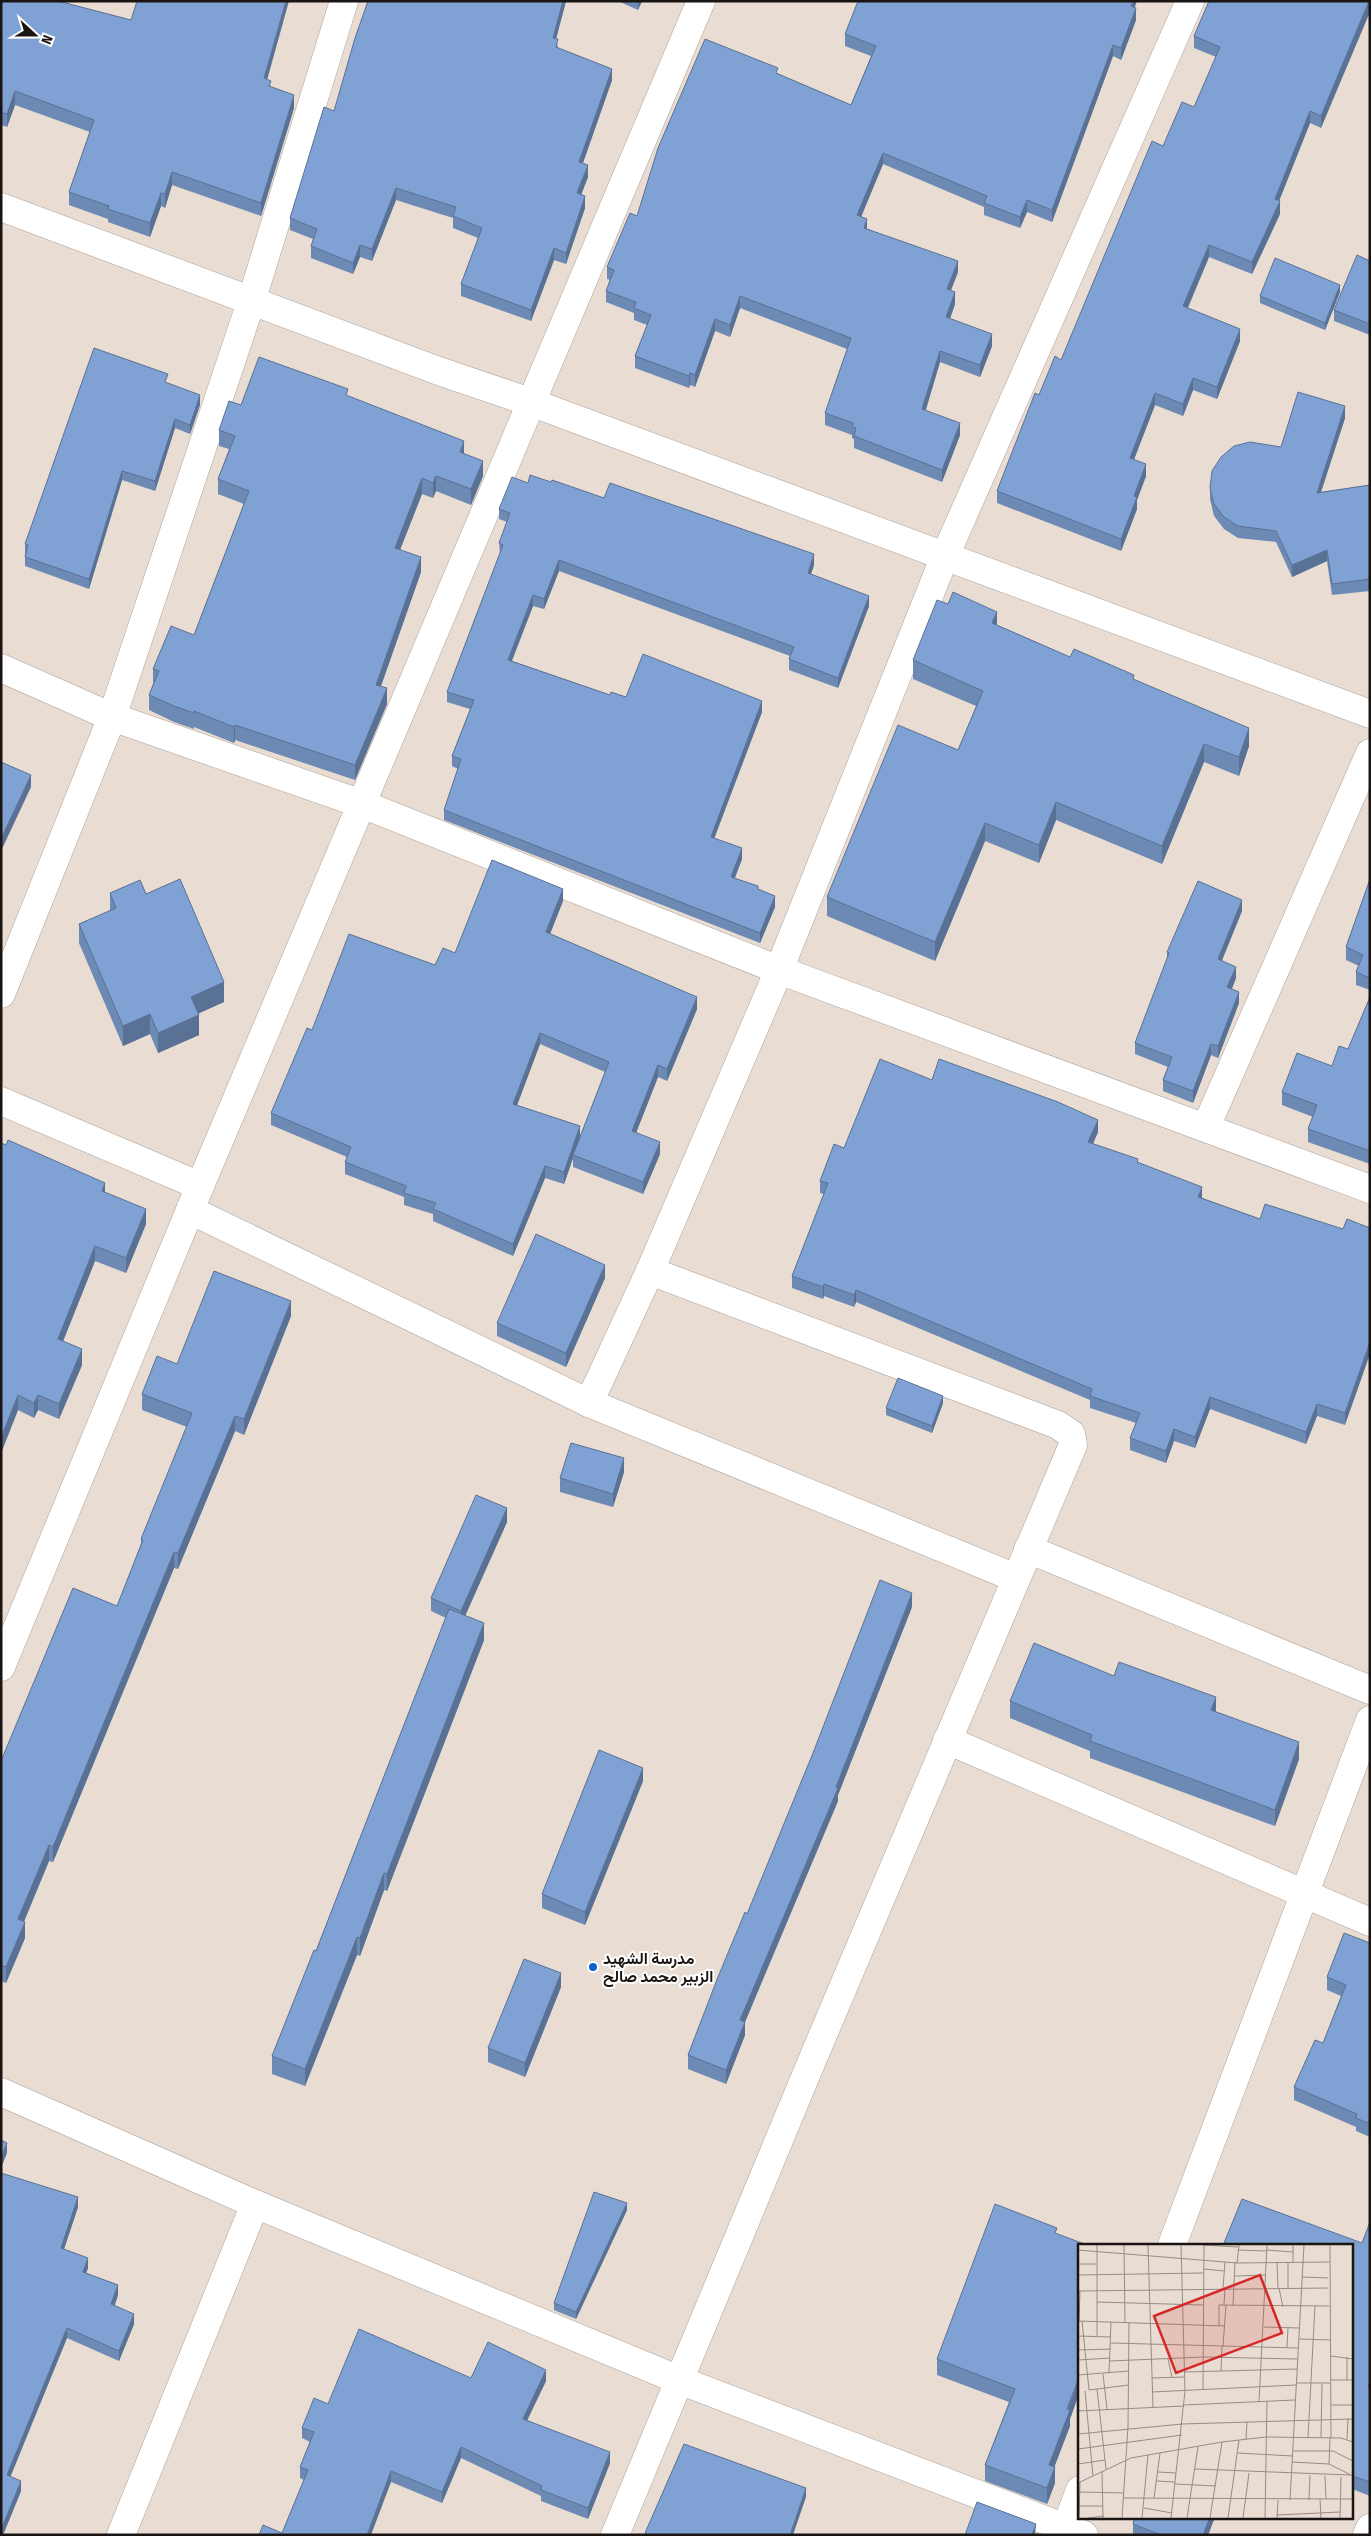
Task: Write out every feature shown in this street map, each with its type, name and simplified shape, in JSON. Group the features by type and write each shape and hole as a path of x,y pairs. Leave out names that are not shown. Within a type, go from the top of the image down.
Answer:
{"street":[{"path":"1,994 112,717 251,302 344,1"},
{"path":"1,1667 195,1198 530,402 702,1"},
{"path":"589,1403 650,1271 779,970 945,556 1190,1"},
{"path":"1,207 251,302 436,370 530,402 1370,714"},
{"path":"1,668 112,717 362,804 779,970 1370,1189"},
{"path":"1206,1127 1370,753"},
{"path":"1,1101 195,1198 589,1403 1016,1578"},
{"path":"615,2535 947,1740 1073,1445 1071,1434 1058,1425 650,1271"},
{"path":"1028,1549 1370,1690"},
{"path":"1172,2244 1370,1720"},
{"path":"947,1740 1370,1922"},
{"path":"1,2092 255,2204 679,2380 1071,2532 1078,2499"},
{"path":"121,2535 255,2204"},
{"path":"1367,2535 1370,2528"}],"building":[{"path":"1,1 58,1 131,20 137,1 286,1 264,78 271,81 269,86 294,95 261,203 172,172 165,194 161,193 150,223 108,209 109,206 69,192 94,120 15,91 7,114 1,112"},
{"path":"368,1 563,1 553,38 558,39 556,47 612,69 579,162 588,165 577,193 585,196 566,253 554,248 531,310 461,284 482,228 453,216 456,207 396,188 372,249 360,245 353,263 311,246 317,229 290,218 324,107 334,111"},
{"path":"858,1 1133,1 1131,6 1136,8 1121,48 1113,45 1052,210 1027,200 1020,217 984,203 987,196 883,153 857,215 867,219 864,228 958,261 947,289 955,292 946,317 992,334 980,365 940,351 922,409 960,423 942,470 854,436 856,428 852,427 853,423 825,413 851,338 740,296 730,325 715,319 695,375 690,373 689,376 635,356 651,315 634,308 636,302 606,291 614,270 607,267 630,213 637,216 658,148 705,39 778,68 776,73 851,105 876,46 845,34"},
{"path":"1209,1 1369,1 1321,116 1310,111 1275,199 1280,201 1252,262 1209,245 1183,306 1240,329 1217,387 1193,378 1183,404 1155,393 1130,458 1146,464 1134,496 1137,497 1121,539 997,491 1035,393 1039,395 1055,356 1061,360 1152,141 1163,146 1182,102 1194,107 1220,47 1194,36"},
{"path":"1357,255 1370,261 1370,324 1334,310"},
{"path":"1275,258 1340,285 1325,323 1260,296"},
{"path":"94,348 168,374 165,382 200,395 190,425 175,419 155,481 122,471 89,579 25,557 28,545 25,544"},
{"path":"259,357 348,389 346,395 464,441 460,452 483,461 471,489 436,476 433,483 422,478 395,548 421,557 376,685 387,688 355,765 235,725 234,727 149,695 159,671 153,669 171,626 194,635 249,491 218,479 235,436 219,430 229,401 241,405"},
{"path":"1298,392 1345,406 1317,493 1370,485 1370,579 1332,584 1327,550 1292,565 1276,531 1238,526 1224,517 1214,504 1210,488 1212,471 1221,457 1234,446 1250,442 1281,447"},
{"path":"530,475 551,482 552,480 604,498 610,483 814,554 808,573 869,596 838,678 789,659 794,647 559,560 544,599 533,595 508,660 610,695 611,692 626,697 643,654 762,701 711,837 742,848 731,877 758,886 758,889 775,896 760,933 444,810 461,759 452,756 474,700 447,692 503,545 499,543 510,513 499,509 512,477 528,483"},
{"path":"953,592 997,612 992,623 1070,657 1074,649 1134,675 1133,679 1249,728 1239,757 1204,744 1162,846 1056,802 1039,845 985,823 935,942 827,897 898,725 958,750 983,691 913,660 937,600 948,604"},
{"path":"1,762 31,775 1,839"},
{"path":"492,860 563,889 546,932 697,997 667,1069 658,1065 632,1131 660,1142 643,1182 573,1155 609,1062 540,1033 513,1104 580,1126 564,1172 545,1166 513,1244 433,1209 436,1203 404,1193 406,1186 345,1162 351,1147 271,1113 307,1028 312,1030 349,934 435,965 443,948 455,953"},
{"path":"180,879 224,982 191,997 199,1015 158,1033 150,1014 123,1026 79,924 116,908 110,893 140,880 146,894"},
{"path":"1370,879 1370,978 1356,972 1363,955 1346,947"},
{"path":"1198,881 1242,900 1218,959 1236,967 1227,987 1239,992 1218,1046 1211,1044 1193,1091 1163,1080 1172,1057 1135,1043 1169,953 1167,952"},
{"path":"1370,997 1370,1151 1308,1129 1317,1105 1282,1092 1297,1053 1332,1066 1339,1046 1348,1049"},
{"path":"880,1059 932,1080 939,1059 1058,1102 1098,1120 1088,1142 1138,1159 1137,1162 1202,1187 1198,1197 1260,1219 1265,1204 1343,1229 1347,1219 1370,1228 1370,1342 1345,1413 1317,1404 1306,1432 1210,1397 1195,1437 1174,1429 1166,1451 1130,1438 1140,1413 1090,1396 1092,1389 856,1290 854,1295 824,1284 823,1287 792,1276 828,1183 820,1181 834,1144 844,1148"},
{"path":"8,1140 105,1183 102,1191 146,1209 126,1258 95,1246 58,1339 82,1349 59,1404 38,1395 34,1403 18,1395 1,1438 1,1143 6,1145"},
{"path":"536,1234 605,1265 566,1353 497,1323"},
{"path":"214,1271 291,1301 244,1419 235,1416 178,1553 174,1552 53,1847 49,1845 18,1919 25,1922 6,1967 1,1965 1,1761 73,1588 117,1606 143,1540 141,1539 192,1413 142,1394 157,1356 177,1364"},
{"path":"898,1378 943,1396 932,1426 886,1408"},
{"path":"571,1443 624,1458 613,1494 560,1478"},
{"path":"476,1495 507,1508 461,1611 431,1598"},
{"path":"880,1580 912,1593 836,1787 838,1788 740,2020 745,2022 726,2070 688,2055 718,1977 745,1912 747,1914 813,1753"},
{"path":"449,1609 484,1623 387,1874 384,1873 360,1938 357,1937 305,2069 272,2056 314,1950 316,1951"},
{"path":"1034,1643 1114,1676 1119,1662 1216,1697 1211,1710 1299,1742 1275,1810 1090,1741 1092,1735 1010,1701"},
{"path":"599,1750 643,1768 585,1912 542,1894"},
{"path":"1344,1933 1370,1943 1370,2124 1356,2118 1357,2114 1294,2087 1315,2040 1323,2043 1346,1985 1327,1977"},
{"path":"524,1959 561,1973 525,2063 488,2048"},
{"path":"1,2140 7,2143 1,2158"},
{"path":"1,2173 78,2197 61,2248 88,2258 83,2272 118,2285 111,2304 134,2314 119,2351 67,2328 7,2475 21,2481 1,2530"},
{"path":"594,2192 627,2203 576,2312 554,2303"},
{"path":"1242,2199 1362,2243 1370,2222 1370,2382 1368,2388 1370,2388 1370,2482 1354,2477 1354,2244 1224,2243"},
{"path":"995,2204 1057,2228 1055,2233 1084,2244 1078,2244 1078,2380 1067,2409 1070,2410 1049,2465 1055,2467 1047,2488 985,2465 1015,2389 937,2359"},
{"path":"359,2329 471,2378 488,2342 546,2370 523,2419 610,2452 588,2508 541,2490 542,2486 461,2447 442,2492 391,2471 367,2535 259,2535 263,2525 282,2533 308,2470 300,2467 314,2432 302,2428 314,2398 328,2404"},
{"path":"684,2444 806,2488 790,2535 648,2535 645,2533"},
{"path":"977,2502 1036,2524 1032,2535 965,2535"},
{"path":"1135,2518 1210,2518 1203,2535 1161,2535 1133,2524"}],"place":[{"name":"مدرسة الشهيد الزبير محمد صالح","path":"593,1967"}]}
